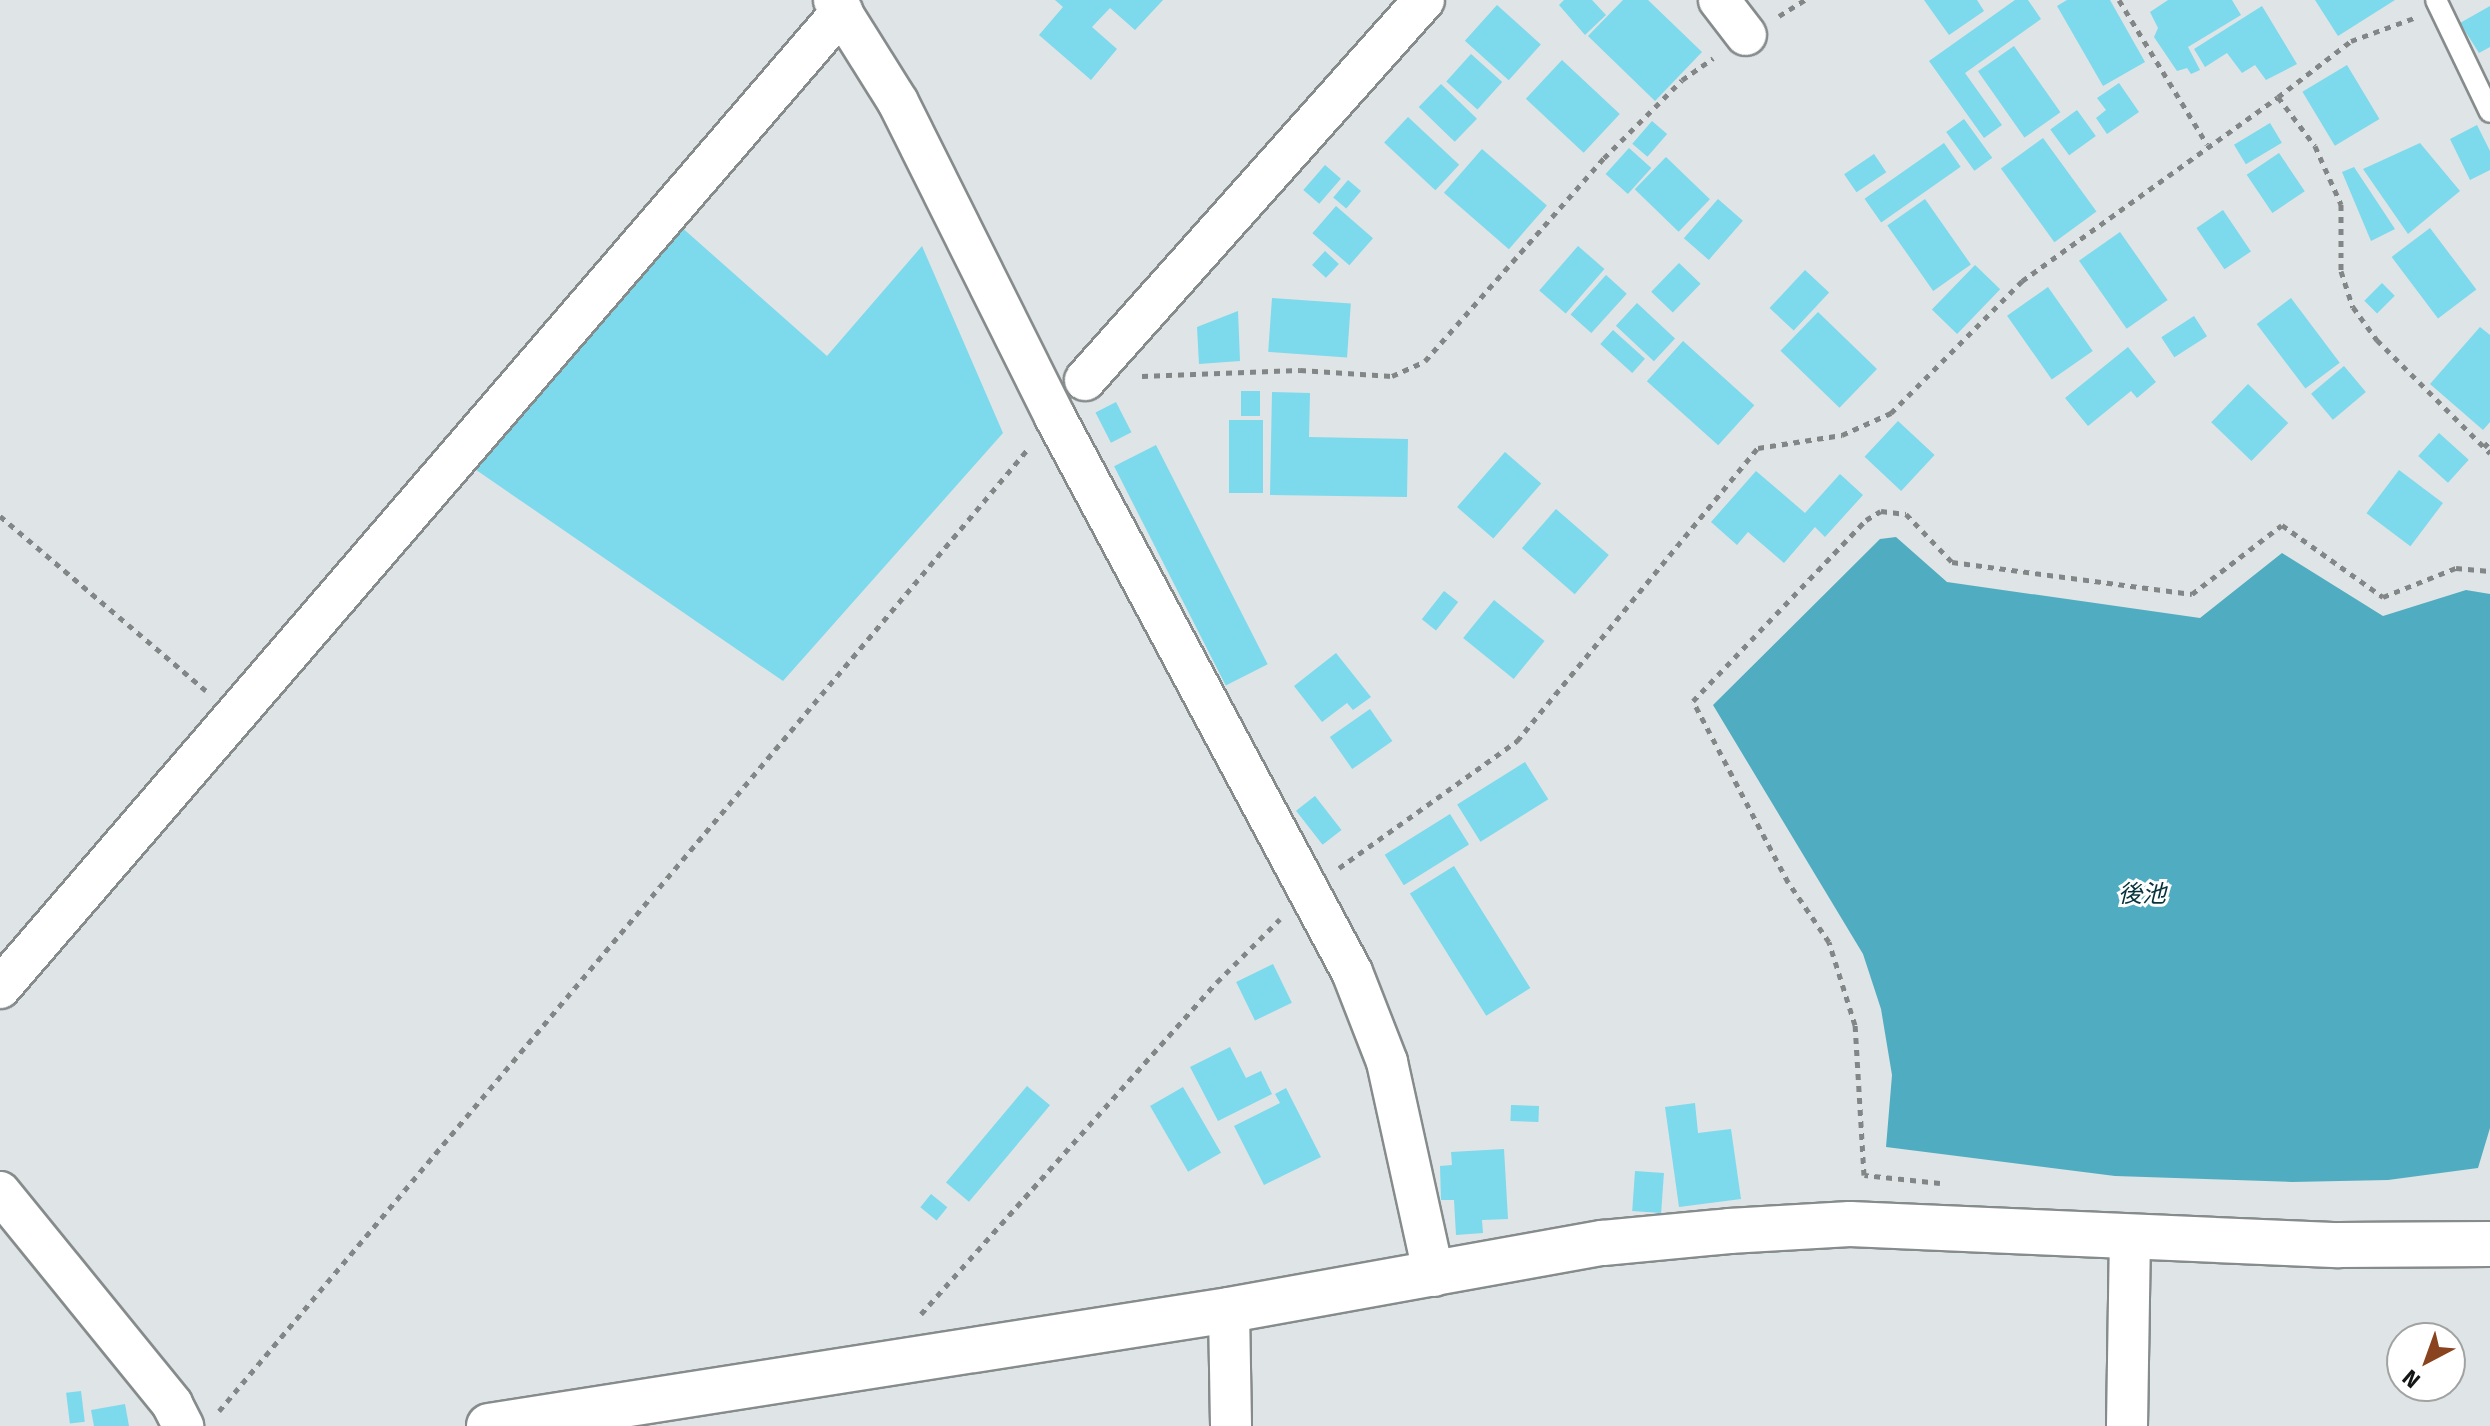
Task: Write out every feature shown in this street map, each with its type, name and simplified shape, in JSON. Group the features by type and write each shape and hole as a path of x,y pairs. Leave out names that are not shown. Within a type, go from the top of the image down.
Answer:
{"street":[{"path":"1085,380 1424,0"},
{"path":"1719,0 1746,35"},
{"path":"0,988 236,716 838,6 898,102 1055,417 1352,972 1387,1062 1434,1276"},
{"path":"0,1192 172,1404 200,1420"},
{"path":"489,1426 889,1366 1434,1276 1603,1243 1850,1224 2339,1245 2490,1244"},
{"path":"2127,1426 2130,1236"},
{"path":"1229,1310 1231,1426"}],"lane":[{"path":"2437,5 2490,112"}],"path":[{"path":"1085,380 1300,370 1392,376 1425,361 1604,158 1682,80 1746,35 1805,0"},
{"path":"2119,0 2207,144"},
{"path":"889,1366 909,1328 1217,982 1307,892 1517,741 1758,448 1842,435 1891,413 2022,281 2351,41 2437,5"},
{"path":"2278,97 2315,146 2341,204 2341,271 2353,307 2377,340 2490,453"},
{"path":"200,1420 1055,417"},
{"path":"2484,447 2490,441"},
{"path":"1956,1184 1864,1175 1855,1025 1829,942 1788,882 1693,701 1866,520 1881,511 1906,514 1952,562 2192,594 2282,525 2383,597 2456,568 2490,571"},
{"path":"0,516 236,716"}],"water":[{"name":"後池","path":"1896,537 1947,582 2200,618 2282,553 2383,616 2466,590 2490,594 2490,1128 2478,1168 2388,1180 2292,1182 2115,1176 1886,1147 1892,1075 1881,1009 1863,954 1713,705 1880,539"}],"building":[{"path":"1055,0 1163,0 1135,30 1110,8 1092,27 1117,49 1091,80 1039,35 1063,7"},
{"path":"1564,0 1592,0 1606,15 1585,35 1559,5"},
{"path":"1623,0 1648,0 1702,52 1655,101 1588,36"},
{"path":"1924,0 1977,0 1984,11 1949,35"},
{"path":"2015,0 2028,0 2041,19 1965,73 2002,125 1984,138 1929,61"},
{"path":"2067,0 2110,0 2145,62 2103,86 2057,6"},
{"path":"2168,0 2232,0 2241,15 2188,47 2200,70 2191,74 2187,68 2177,71 2154,37 2158,28 2150,12"},
{"path":"2315,0 2395,0 2338,36"},
{"path":"1497,5 1541,44 1509,80 1465,41"},
{"path":"2262,6 2297,64 2266,80 2255,65 2242,73 2227,53 2205,67 2194,49"},
{"path":"2490,6 2490,47 2479,53 2460,23"},
{"path":"2014,46 2060,112 2024,138 1978,71"},
{"path":"1471,54 1502,82 1477,110 1446,81"},
{"path":"1562,60 1620,114 1584,153 1526,99"},
{"path":"2347,65 2379,119 2335,146 2302,92"},
{"path":"2119,83 2139,112 2107,134 2096,118 2106,110 2097,98"},
{"path":"1441,84 1477,119 1455,142 1419,107"},
{"path":"2077,110 2096,136 2069,155 2050,129"},
{"path":"1408,117 1459,165 1435,190 1384,143"},
{"path":"1964,119 1992,158 1974,171 1946,132"},
{"path":"1652,121 1667,134 1647,157 1632,144"},
{"path":"2270,123 2282,143 2246,164 2234,145"},
{"path":"2477,125 2490,151 2490,170 2470,180 2450,139"},
{"path":"2043,138 2096,212 2054,242 2001,169"},
{"path":"1944,143 1961,167 1881,222 1865,199"},
{"path":"2420,143 2460,191 2408,234 2363,169"},
{"path":"1629,148 1651,168 1628,194 1606,174"},
{"path":"1482,149 1547,205 1509,249 1444,193"},
{"path":"2279,153 2305,191 2272,213 2247,175"},
{"path":"1874,154 1886,172 1856,192 1844,174"},
{"path":"1666,157 1710,199 1679,232 1635,189"},
{"path":"1325,165 1341,179 1319,204 1303,190"},
{"path":"2354,167 2395,229 2371,241 2342,172"},
{"path":"1348,180 1361,191 1346,209 1333,198"},
{"path":"1718,199 1743,221 1709,260 1684,238"},
{"path":"1925,199 1971,265 1933,291 1887,225"},
{"path":"1336,206 1373,238 1349,265 1312,233"},
{"path":"2223,210 2251,251 2224,269 2196,228"},
{"path":"679,225 827,356 922,246 1003,433 783,681 466,463"},
{"path":"2430,228 2476,289 2438,318 2392,257"},
{"path":"2120,232 2168,300 2127,329 2079,261"},
{"path":"1578,246 1604,269 1566,313 1539,291"},
{"path":"1325,251 1339,264 1326,278 1312,265"},
{"path":"1679,263 1701,284 1673,313 1651,292"},
{"path":"1975,265 2000,289 1957,334 1932,310"},
{"path":"1805,270 1829,293 1794,331 1770,308"},
{"path":"1606,275 1627,294 1591,333 1571,314"},
{"path":"2382,283 2395,296 2377,313 2364,301"},
{"path":"2048,287 2093,351 2052,380 2007,316"},
{"path":"1272,298 1351,304 1347,357 1268,352"},
{"path":"2291,298 2340,363 2305,389 2257,324"},
{"path":"1637,303 1675,338 1654,361 1616,326"},
{"path":"1238,311 1240,361 1199,364 1197,327"},
{"path":"1818,312 1877,369 1839,408 1780,351"},
{"path":"2194,316 2207,336 2174,357 2161,337"},
{"path":"2480,327 2490,335 2490,422 2483,430 2430,384"},
{"path":"1613,330 1645,359 1632,373 1600,344"},
{"path":"1683,341 1754,405 1718,445 1647,381"},
{"path":"2128,347 2156,382 2137,398 2131,391 2088,426 2065,398"},
{"path":"2344,366 2366,392 2333,420 2311,394"},
{"path":"2248,384 2288,423 2251,461 2211,422"},
{"path":"1241,391 1260,391 1260,416 1241,416"},
{"path":"1272,392 1310,393 1309,437 1408,439 1407,497 1270,495"},
{"path":"1116,402 1131,432 1111,443 1096,412"},
{"path":"1229,420 1263,420 1263,493 1229,493"},
{"path":"1898,421 1935,455 1901,491 1865,457"},
{"path":"2439,433 2469,460 2448,483 2418,456"},
{"path":"1156,445 1268,664 1226,686 1114,466"},
{"path":"1505,452 1541,483 1493,539 1457,507"},
{"path":"2399,470 2443,503 2410,546 2367,513"},
{"path":"1756,471 1805,513 1840,474 1863,495 1825,537 1815,527 1784,563 1748,532 1737,545 1711,522"},
{"path":"1556,509 1609,555 1575,594 1522,548"},
{"path":"1444,591 1458,602 1436,630 1422,619"},
{"path":"1494,600 1545,641 1514,679 1463,638"},
{"path":"1336,653 1371,697 1353,710 1347,703 1322,722 1294,686"},
{"path":"1370,709 1392,741 1352,769 1330,737"},
{"path":"1525,762 1548,799 1480,842 1457,804"},
{"path":"1315,796 1341,830 1323,845 1296,811"},
{"path":"1450,814 1469,845 1404,885 1385,855"},
{"path":"1454,866 1530,988 1486,1016 1410,894"},
{"path":"1273,964 1292,1003 1255,1021 1236,982"},
{"path":"1230,1047 1246,1078 1261,1071 1272,1094 1218,1121 1190,1067"},
{"path":"1027,1086 1050,1105 969,1202 946,1183"},
{"path":"1183,1087 1221,1153 1188,1172 1150,1106"},
{"path":"1286,1088 1321,1157 1264,1185 1234,1126 1280,1103 1275,1094"},
{"path":"1695,1103 1698,1133 1731,1129 1741,1199 1679,1207 1665,1107"},
{"path":"1511,1105 1539,1106 1538,1122 1510,1121"},
{"path":"1504,1149 1508,1219 1482,1220 1483,1233 1456,1235 1454,1200 1441,1200 1440,1166 1452,1165 1451,1152"},
{"path":"1635,1171 1664,1173 1661,1213 1632,1211"},
{"path":"931,1194 947,1207 937,1220 920,1207"},
{"path":"81,1391 85,1422 70,1424 66,1393"},
{"path":"125,1404 129,1426 94,1426 91,1410"}]}
